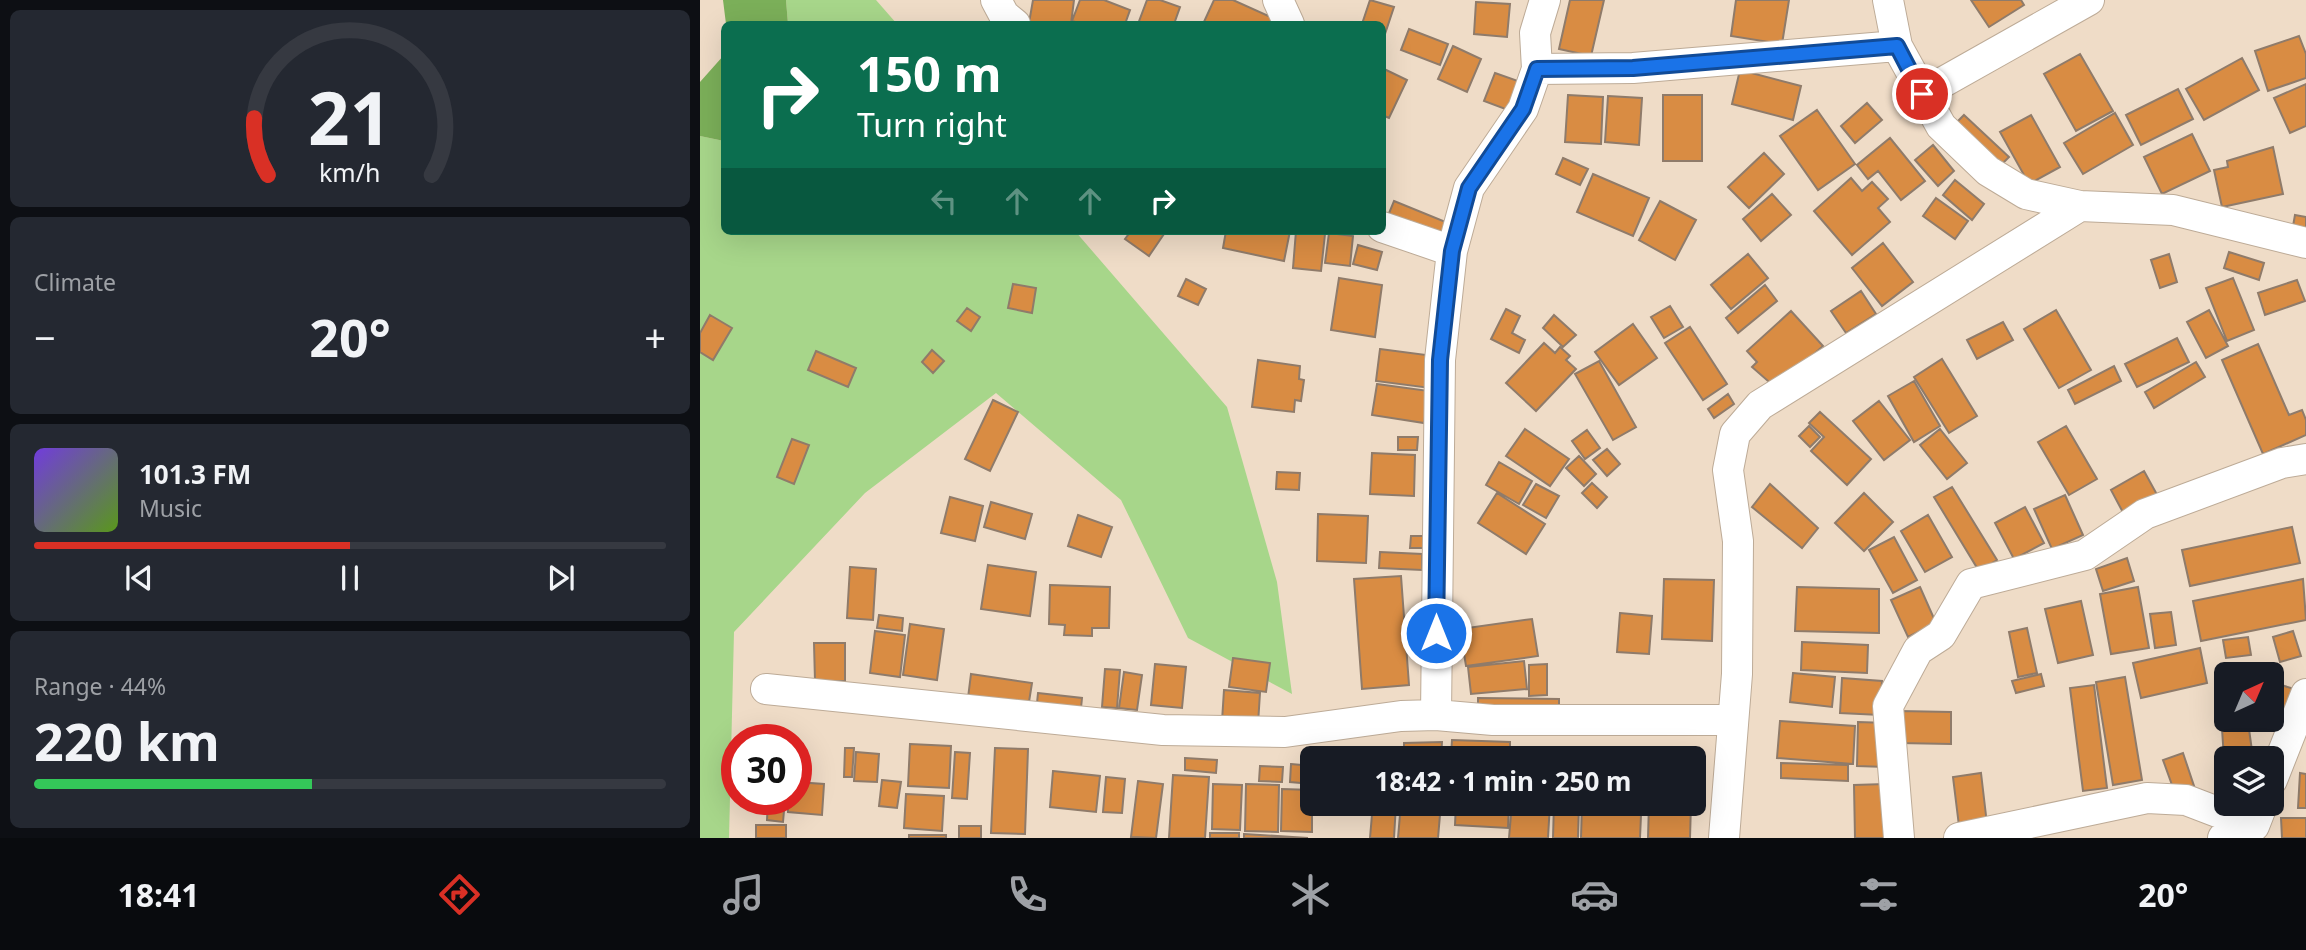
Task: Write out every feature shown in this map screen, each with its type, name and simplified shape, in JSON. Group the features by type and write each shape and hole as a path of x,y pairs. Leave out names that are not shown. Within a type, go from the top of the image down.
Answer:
{"street":[{"path":"996,0 1011,21"},
{"path":"1278,0 1288,21"},
{"path":"1436,715 1440,360 1452,251 1469,188 1523,109 1537,69 1535,33 1545,0"},
{"path":"1888,0 1897,46 1941,126 1988,171 2026,194 2080,205 2173,210 2306,243"},
{"path":"1922,94 2089,0"},
{"path":"1537,69 1633,68 1897,46"},
{"path":"1724,838 1737,674 1738,541 1728,470 1735,434 1760,405 2080,205"},
{"path":"1386,228 1452,251"},
{"path":"1899,838 1888,706 1917,650 1941,635 1971,584 2085,555 2145,514 2282,463 2306,458"},
{"path":"766,689 1163,730 1285,732 1401,716 1436,715 1493,720 1733,720"},
{"path":"2284,750 2306,694"},
{"path":"1959,838 2147,798 2186,800 2214,806"},
{"path":"2223,838 2256,816"}],"green space":[{"path":"723,0 786,0 788,21 726,21"},
{"path":"786,0 876,0 894,21 788,21"},
{"path":"721,58 721,140 700,136 700,82"},
{"path":"700,136 721,140 721,235 1078,235 1227,407 1277,582 1292,694 1188,638 1121,500 996,393 865,493 734,632 732,724 721,724 721,815 730,815 729,838 700,838"}],"building":[{"path":"1033,0 1074,0 1071,21 1029,21"},
{"path":"1080,0 1104,0 1130,10 1126,21 1072,21"},
{"path":"1147,0 1160,0 1180,7 1175,21 1139,21"},
{"path":"1214,0 1233,0 1273,18 1272,21 1204,21"},
{"path":"1370,0 1394,7 1386,31 1386,21 1363,21"},
{"path":"1570,0 1604,0 1591,56 1559,49"},
{"path":"1736,0 1789,0 1782,44 1731,36"},
{"path":"1971,0 2021,0 2024,5 1989,27"},
{"path":"1476,2 1510,4 1507,37 1474,34"},
{"path":"1409,29 1448,44 1440,65 1401,50"},
{"path":"2299,36 2306,54 2306,78 2268,91 2255,51"},
{"path":"1453,46 1481,59 1467,92 1438,79"},
{"path":"2080,54 2113,111 2076,131 2044,74"},
{"path":"2242,58 2259,90 2204,120 2186,89"},
{"path":"1386,70 1407,80 1389,118 1386,117"},
{"path":"1740,70 1801,86 1793,120 1732,104"},
{"path":"1495,73 1518,81 1508,110 1484,101"},
{"path":"2306,84 2306,126 2290,133 2274,98"},
{"path":"2178,89 2193,119 2141,145 2126,115"},
{"path":"1568,95 1603,97 1601,144 1565,142"},
{"path":"1663,95 1702,95 1702,161 1663,161"},
{"path":"1608,96 1642,98 1639,145 1605,142"},
{"path":"1867,103 1882,120 1855,143 1841,126"},
{"path":"1817,110 1855,164 1818,190 1780,136"},
{"path":"2115,113 2133,145 2083,174 2064,143"},
{"path":"1964,115 2009,157 1997,169 1952,127"},
{"path":"2031,115 2060,167 2029,184 2000,132"},
{"path":"2192,134 2210,171 2162,194 2144,157"},
{"path":"1890,138 1925,181 1901,200 1878,171 1868,179 1857,165"},
{"path":"1933,145 1954,171 1938,186 1915,160"},
{"path":"2273,147 2283,194 2222,207 2214,170 2228,167 2227,161"},
{"path":"1764,153 1784,174 1749,208 1728,187"},
{"path":"1563,158 1588,169 1580,185 1556,174"},
{"path":"1593,174 1649,198 1633,236 1577,212"},
{"path":"1851,178 1862,191 1872,182 1888,199 1878,208 1890,222 1852,255 1814,211"},
{"path":"1955,180 1984,204 1972,220 1943,195"},
{"path":"1772,194 1791,215 1761,241 1743,219"},
{"path":"1936,198 1968,221 1955,239 1923,216"},
{"path":"1394,201 1453,225 1444,246 1386,223"},
{"path":"1660,201 1696,220 1675,260 1639,240"},
{"path":"2295,215 2306,217 2306,241 2291,237"},
{"path":"1128,235 1163,235 1149,256 1125,239"},
{"path":"1225,235 1289,235 1284,261 1223,248"},
{"path":"1296,235 1325,235 1321,271 1293,268"},
{"path":"1329,235 1353,236 1350,266 1325,263"},
{"path":"1883,243 1913,282 1882,306 1852,268"},
{"path":"1358,245 1382,252 1377,270 1353,264"},
{"path":"2229,252 2264,263 2259,280 2224,268"},
{"path":"1748,254 1768,278 1731,309 1711,285"},
{"path":"2169,254 2177,282 2160,288 2151,260"},
{"path":"1339,278 1382,285 1375,337 1331,330"},
{"path":"2233,278 2254,330 2227,341 2206,288"},
{"path":"1186,279 1206,289 1198,305 1178,296"},
{"path":"2297,280 2305,301 2265,315 2258,293"},
{"path":"1013,284 1036,288 1032,313 1008,308"},
{"path":"1765,285 1777,301 1738,333 1726,318"},
{"path":"1861,291 1876,314 1846,333 1831,311"},
{"path":"1670,306 1683,327 1664,338 1651,317"},
{"path":"967,308 980,317 971,331 957,321"},
{"path":"1506,309 1520,316 1512,333 1525,340 1519,353 1491,339"},
{"path":"2056,310 2091,370 2059,388 2024,329"},
{"path":"2209,310 2228,346 2206,358 2187,322"},
{"path":"1791,311 1823,346 1776,388 1752,367 1757,362 1747,351"},
{"path":"710,315 732,328 713,360 700,352 700,333"},
{"path":"1554,315 1576,335 1563,347 1543,328"},
{"path":"2003,322 2013,340 1977,359 1967,340"},
{"path":"1633,324 1657,358 1619,385 1595,352"},
{"path":"1690,327 1727,384 1703,400 1665,343"},
{"path":"2177,338 2189,362 2137,387 2125,364"},
{"path":"1544,343 1555,353 1560,347 1570,356 1566,360 1576,369 1536,411 1506,383"},
{"path":"2258,344 2289,415 2302,410 2306,420 2306,435 2263,454 2222,360"},
{"path":"1380,349 1434,356 1430,388 1376,381"},
{"path":"932,350 944,361 933,373 922,362"},
{"path":"816,351 856,368 848,387 808,370"},
{"path":"1942,359 1977,416 1949,433 1914,377"},
{"path":"1258,360 1300,366 1299,379 1304,380 1301,401 1295,400 1294,412 1252,407"},
{"path":"1599,361 1636,427 1613,440 1575,374"},
{"path":"2196,362 2205,377 2154,408 2145,392"},
{"path":"2114,366 2121,381 2075,404 2068,390"},
{"path":"1914,381 1940,426 1914,442 1888,396"},
{"path":"1377,384 1429,391 1424,423 1372,415"},
{"path":"1728,394 1734,404 1714,418 1708,409"},
{"path":"993,400 1018,412 990,471 965,459"},
{"path":"1879,401 1910,440 1884,460 1853,421"},
{"path":"1820,412 1871,459 1847,485 1811,451 1824,437 1809,423"},
{"path":"1809,426 1820,437 1810,447 1799,436"},
{"path":"2066,426 2097,479 2069,495 2038,442"},
{"path":"1525,429 1569,459 1550,486 1506,456"},
{"path":"1940,429 1967,463 1947,479 1920,445"},
{"path":"1587,430 1600,448 1585,459 1572,441"},
{"path":"1398,437 1418,437 1417,450 1398,450"},
{"path":"792,439 809,445 794,484 777,477"},
{"path":"1607,449 1620,464 1607,476 1593,460"},
{"path":"1372,453 1415,455 1414,496 1370,494"},
{"path":"1579,456 1596,474 1584,486 1566,468"},
{"path":"1499,462 1532,481 1519,504 1486,485"},
{"path":"2144,471 2160,500 2126,518 2111,490"},
{"path":"1277,472 1300,473 1299,490 1276,489"},
{"path":"1592,483 1607,497 1597,508 1582,493"},
{"path":"1536,484 1559,496 1546,518 1523,505"},
{"path":"1770,484 1818,528 1802,548 1752,507"},
{"path":"1952,487 1997,560 1979,571 1934,497"},
{"path":"1497,493 1545,524 1526,554 1478,523"},
{"path":"1864,493 1893,522 1864,551 1835,523"},
{"path":"2065,495 2083,535 2052,549 2034,509"},
{"path":"950,497 983,506 975,541 941,533"},
{"path":"991,502 1032,514 1025,539 984,527"},
{"path":"2025,507 2044,543 2014,559 1995,523"},
{"path":"1318,514 1368,516 1366,563 1317,561"},
{"path":"1078,515 1112,527 1101,557 1068,546"},
{"path":"1928,515 1952,557 1925,572 1901,531"},
{"path":"2292,527 2300,563 2190,586 2182,550"},
{"path":"1411,536 1431,536 1431,548 1410,548"},
{"path":"1894,537 1917,580 1893,593 1869,550"},
{"path":"1380,552 1422,554 1422,570 1379,568"},
{"path":"2127,558 2134,581 2103,591 2096,569"},
{"path":"988,565 1036,572 1030,616 981,609"},
{"path":"850,567 876,569 873,620 847,618"},
{"path":"1401,576 1409,685 1362,689 1354,579"},
{"path":"1664,579 1714,580 1712,641 1662,639"},
{"path":"2303,579 2306,620 2201,641 2193,601"},
{"path":"1050,585 1110,587 1109,628 1092,628 1092,636 1064,635 1065,625 1049,624"},
{"path":"1797,587 1879,589 1879,633 1795,631"},
{"path":"1920,587 1936,623 1908,637 1891,600"},
{"path":"2138,587 2149,648 2111,654 2100,594"},
{"path":"2081,601 2093,655 2058,663 2045,609"},
{"path":"2171,612 2176,645 2155,648 2150,614"},
{"path":"1620,613 1652,616 1649,654 1617,652"},
{"path":"879,615 903,618 902,631 877,628"},
{"path":"1532,619 1538,656 1466,666 1460,629"},
{"path":"910,624 944,629 937,680 903,675"},
{"path":"2027,628 2037,673 2018,677 2009,632"},
{"path":"875,631 905,635 900,677 870,673"},
{"path":"2293,631 2301,656 2280,662 2273,637"},
{"path":"2248,637 2251,655 2226,658 2223,640"},
{"path":"1802,642 1868,645 1867,673 1801,670"},
{"path":"814,643 845,643 845,681 815,681"},
{"path":"2200,648 2207,683 2141,698 2133,663"},
{"path":"1233,658 1270,663 1266,692 1229,687"},
{"path":"1524,661 1527,689 1471,694 1468,667"},
{"path":"1155,664 1186,667 1182,708 1151,705"},
{"path":"1547,664 1547,695 1529,696 1529,665"},
{"path":"1105,669 1120,670 1117,708 1102,707"},
{"path":"1124,672 1142,675 1137,710 1119,708"},
{"path":"1793,673 1835,677 1832,707 1790,702"},
{"path":"971,674 1032,683 1028,708 968,698"},
{"path":"2041,674 2044,686 2016,693 2012,681"},
{"path":"2125,677 2142,780 2113,785 2096,682"},
{"path":"1842,678 1882,681 1880,715 1840,713"},
{"path":"2094,685 2107,788 2083,791 2070,688"},
{"path":"2284,686 2294,689 2284,719"},
{"path":"1224,690 1260,693 1258,724 1222,721"},
{"path":"1038,693 1082,698 1080,718 1036,713"},
{"path":"1478,698 1559,699 1559,716 1478,715"},
{"path":"1899,711 1951,712 1951,744 1899,743"},
{"path":"1780,721 1855,726 1853,764 1777,758"},
{"path":"1858,722 1887,723 1886,767 1857,766"},
{"path":"2222,732 2249,732 2251,746 2223,746"},
{"path":"1452,740 1510,742 1510,746 1452,746"},
{"path":"1442,742 1442,746 1404,746 1404,743"},
{"path":"910,744 951,746 949,788 908,786"},
{"path":"845,748 854,748 852,777 844,777"},
{"path":"995,748 1028,749 1025,834 991,833"},
{"path":"856,752 879,754 877,782 854,781"},
{"path":"955,752 970,753 967,799 952,798"},
{"path":"2183,753 2195,789 2176,796 2163,760"},
{"path":"1185,758 1217,760 1216,773 1185,770"},
{"path":"1781,763 1848,765 1848,781 1781,778"},
{"path":"1291,764 1300,765 1300,783 1290,782"},
{"path":"1260,766 1283,767 1282,782 1259,781"},
{"path":"1053,771 1100,776 1096,812 1050,807"},
{"path":"1981,773 1987,824 1959,826 1953,777"},
{"path":"2300,773 2306,774 2306,808 2298,808"},
{"path":"1173,775 1209,777 1205,838 1169,838"},
{"path":"1106,777 1125,779 1122,813 1103,812"},
{"path":"882,780 901,782 897,808 879,806"},
{"path":"1138,781 1163,784 1156,838 1131,837"},
{"path":"812,783 824,784 822,815 812,814"},
{"path":"1213,784 1242,785 1240,830 1212,829"},
{"path":"1246,784 1279,785 1278,832 1245,831"},
{"path":"1885,784 1886,838 1855,838 1854,785"},
{"path":"1282,789 1300,790 1300,816 1312,816 1312,832 1281,831"},
{"path":"906,794 944,796 942,831 904,828"},
{"path":"767,815 784,815 783,822 767,820"},
{"path":"1372,816 1395,816 1394,838 1370,838"},
{"path":"1400,816 1440,816 1438,838 1398,838"},
{"path":"1455,816 1508,816 1508,828 1455,825"},
{"path":"1511,816 1549,816 1548,838 1509,838"},
{"path":"1554,816 1579,816 1578,838 1553,838"},
{"path":"1582,816 1641,816 1640,838 1581,838"},
{"path":"1649,816 1691,816 1690,838 1648,838"},
{"path":"2281,818 2306,818 2306,838 2282,838"},
{"path":"756,825 786,825 786,838 756,838"},
{"path":"959,826 981,826 981,838 959,838"},
{"path":"1210,833 1239,833 1239,838 1210,838"},
{"path":"1244,834 1308,838 1244,838"},
{"path":"909,835 946,835 946,838 909,838"}],"route":[{"path":"1436,633 1440,360 1452,251 1469,188 1523,109 1537,69 1633,68 1897,46 1922,94"}]}
